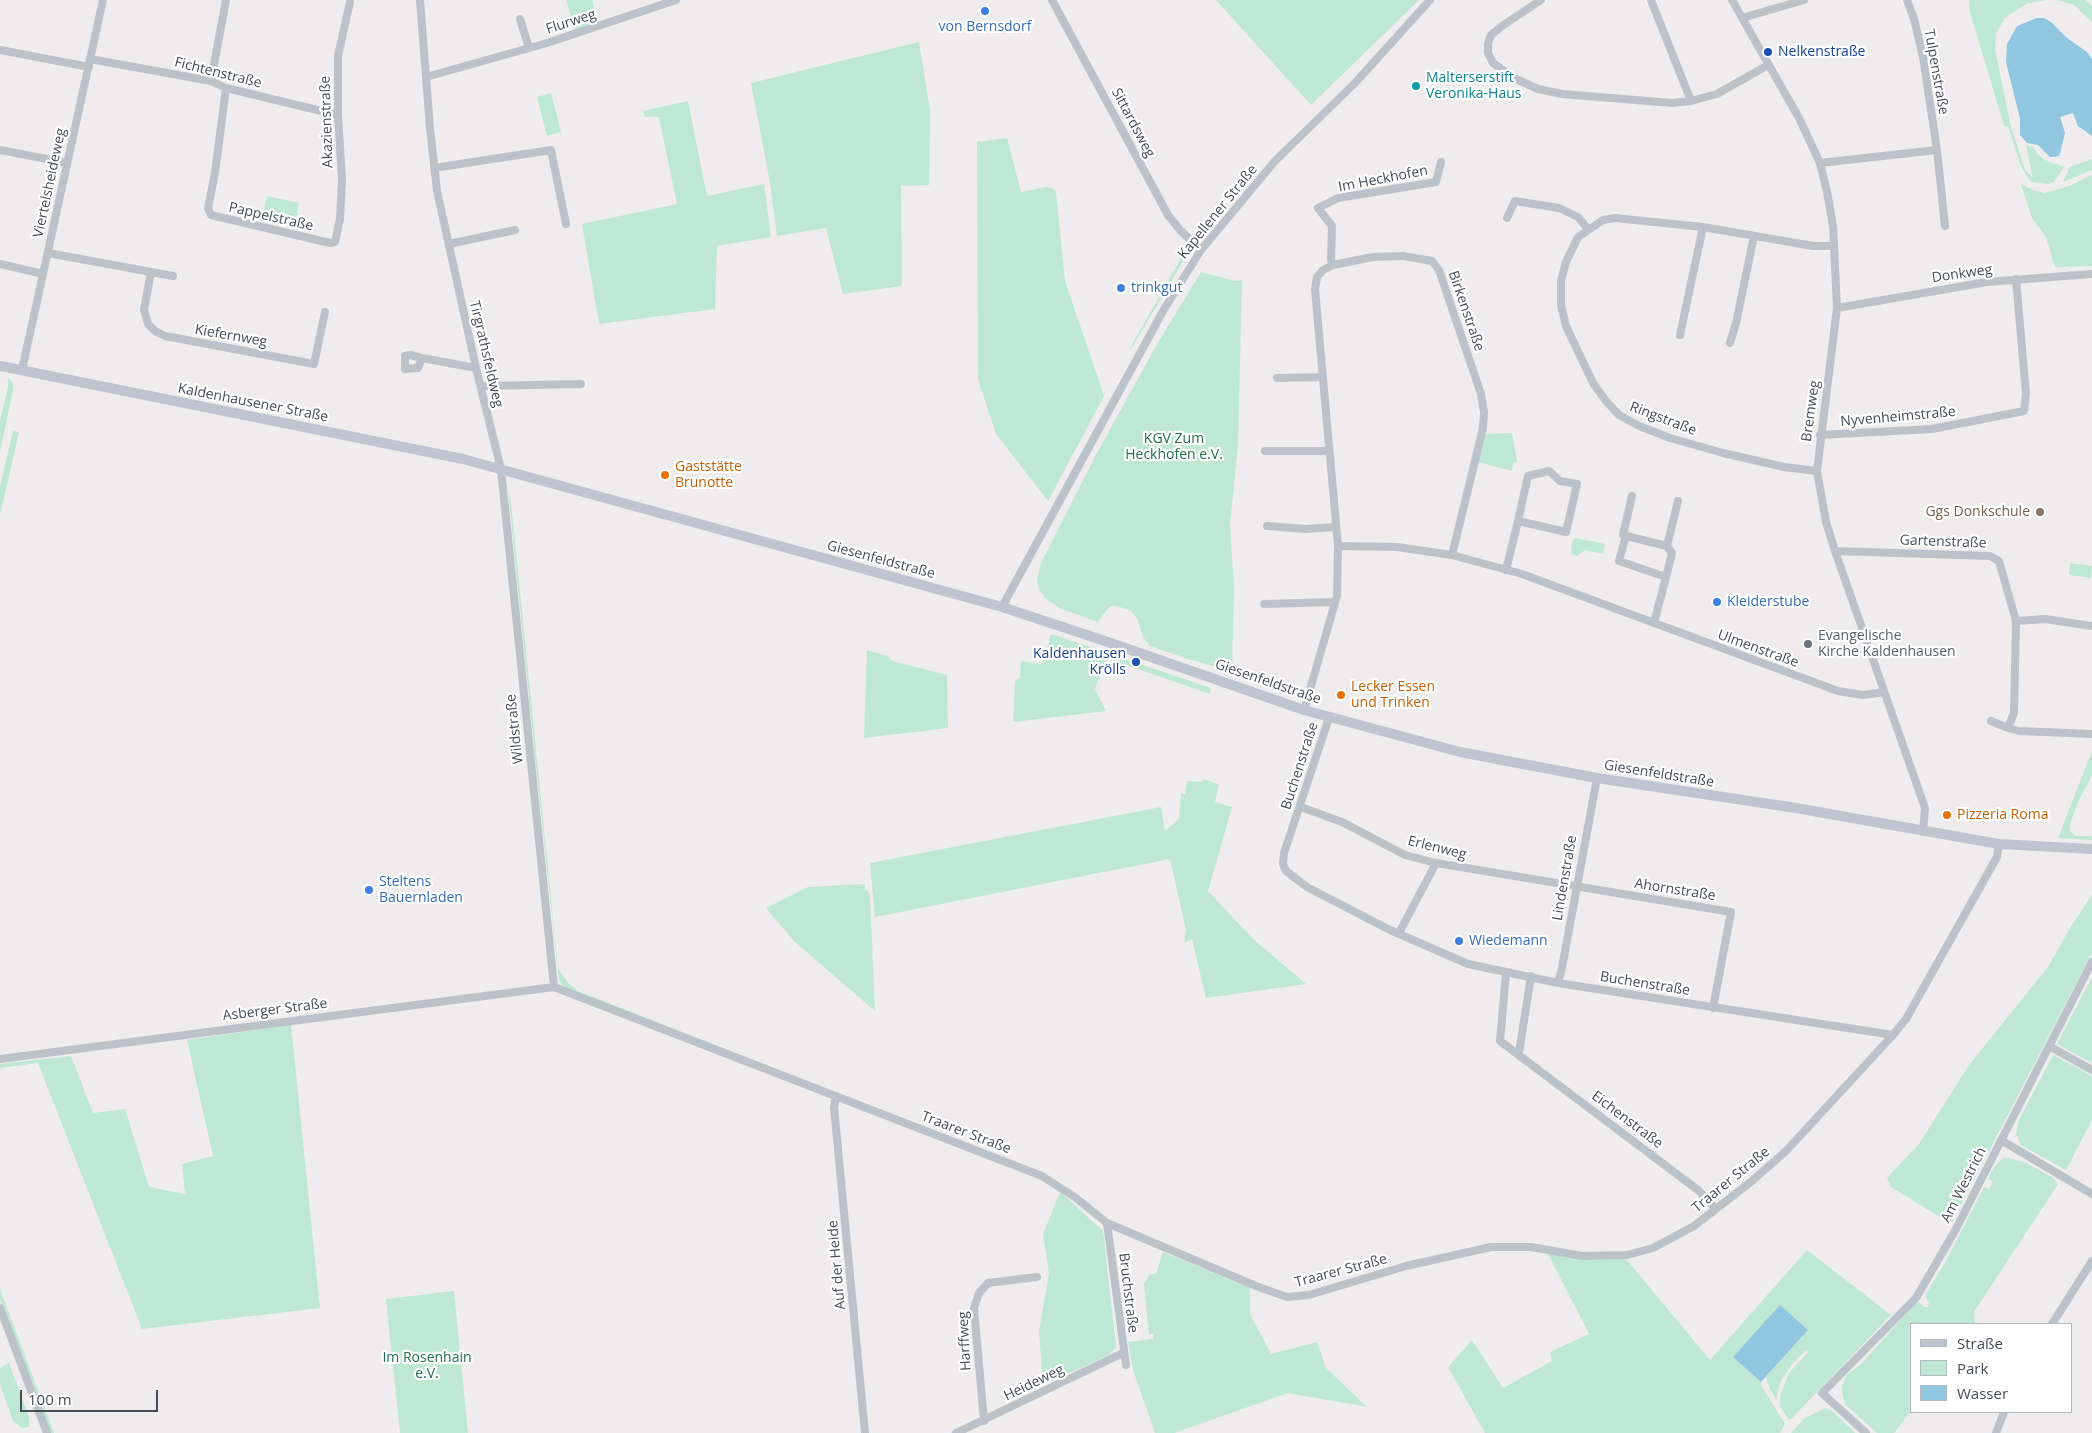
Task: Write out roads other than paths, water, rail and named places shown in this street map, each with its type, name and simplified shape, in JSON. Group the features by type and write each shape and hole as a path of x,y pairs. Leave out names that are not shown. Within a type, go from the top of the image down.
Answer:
{"main road":[{"name":"Kaldenhausener Straße","path":"0,366 453,456 511,472"},
{"name":"Giesenfeldstraße","path":"511,472 1002,607 1329,718 1460,752 1597,778 1796,808 1999,844 2092,849"}],"street":[{"name":"Viertelsheideweg","path":"22,370 103,0"},
{"path":"211,81 226,0"},
{"name":"Tirgrathsfeldweg","path":"420,0 437,191 476,368 501,468"},
{"name":"Flurweg","path":"426,77 436,76 598,27 676,0"},
{"name":"Sittardsweg","path":"1052,0 1168,215 1180,230 1201,250"},
{"name":"Kapellener Straße","path":"1002,607 1163,311 1201,250 1276,161 1355,83 1430,0"},
{"path":"1541,0 1491,35 1488,53 1493,63 1502,70 1538,89 1562,94 1672,104 1716,94 1768,65"},
{"path":"1652,0 1691,101"},
{"name":"Bremweg","path":"1732,0 1799,118 1820,163 1827,192 1834,246 1837,308 1817,471 1826,522 1835,551 1925,808 1923,832"},
{"path":"1742,18 1804,0"},
{"name":"Tulpenstraße","path":"1907,0 1914,19 1923,57 1937,150 1945,226"},
{"name":"Akazienstraße","path":"335,242 340,219 342,179 338,115 338,56 350,2"},
{"path":"520,19 529,48"},
{"name":"Fichtenstraße","path":"0,50 211,81 226,88 338,115"},
{"name":"Pappelstraße","path":"226,88 215,172 208,208 211,215 330,243 335,242"},
{"path":"0,150 67,163"},
{"path":"434,168 550,150 566,224"},
{"path":"1820,163 1937,150"},
{"name":"Im Heckhofen","path":"1333,266 1331,260 1332,226 1318,208 1338,198 1436,182 1441,162"},
{"path":"1507,218 1515,201 1559,208 1578,217 1588,229"},
{"name":"Ringstraße","path":"1817,471 1784,467 1723,453 1670,438 1619,415 1593,383 1578,354 1566,326 1561,305 1561,281 1566,262 1578,237 1604,220 1615,218 1703,227 1813,246 1834,246"},
{"path":"1680,335 1703,227"},
{"path":"448,244 515,230"},
{"path":"1730,343 1754,236"},
{"path":"48,253 173,276"},
{"name":"Birkenstraße","path":"1333,266 1373,257 1403,256 1432,262 1439,270 1481,394 1484,412 1483,428 1452,555"},
{"path":"0,264 43,274"},
{"path":"1304,710 1335,602 1338,546 1315,289 1317,277 1324,270 1333,266"},
{"name":"Kiefernweg","path":"151,272 144,310 148,324 155,331 165,336 314,364 324,312"},
{"name":"Donkweg","path":"1837,308 1935,290 2016,279 2092,274"},
{"name":"Nyvenheimstraße","path":"1820,435 1932,429 2024,411 2026,394 2016,279"},
{"path":"422,358 476,368"},
{"path":"1276,378 1322,377"},
{"path":"481,386 581,384"},
{"path":"1266,451 1329,451"},
{"name":"Wildstraße","path":"501,468 554,987"},
{"path":"1506,570 1528,476 1549,471 1560,481 1577,484 1566,532 1518,520"},
{"path":"1632,496 1622,535 1667,546 1672,553 1654,623"},
{"path":"1667,546 1678,500"},
{"path":"1267,526 1306,529 1336,527"},
{"path":"1626,536 1619,561 1666,577"},
{"name":"Ulmenstraße","path":"1338,546 1397,547 1452,555 1506,570 1838,691 1864,695 1884,692"},
{"name":"Gartenstraße","path":"1835,551 1990,556 1999,561 2016,621 2014,713 2008,728"},
{"path":"1264,604 1335,602"},
{"path":"2016,621 2045,619 2092,626"},
{"name":"Buchenstraße","path":"1329,718 1282,864 1286,871 1306,887 1399,933 1468,964 1558,983 1893,1035"},
{"path":"1991,721 2019,731 2092,734"},
{"name":"Lindenstraße","path":"1558,983 1597,778"},
{"name":"Erlenweg","path":"1300,807 1342,822 1405,855 1436,863 1576,887"},
{"name":"Traarer Straße","path":"554,987 1042,1176 1076,1198 1107,1223 1286,1297 1309,1295 1406,1266 1491,1247 1530,1247 1582,1256 1627,1255 1652,1248 1694,1226 1752,1181 1786,1150 1906,1019 1997,857 1999,844"},
{"path":"1399,933 1436,863"},
{"name":"Ahornstraße","path":"1576,887 1732,912 1713,1008"},
{"name":"Am Westrich","path":"1866,1433 1822,1393 1916,1298 1956,1229 2092,962"},
{"name":"Eichenstraße","path":"1506,973 1500,1040 1698,1190 1716,1209"},
{"path":"1519,1053 1531,976"},
{"name":"Asberger Straße","path":"0,1059 554,987"},
{"path":"2049,1046 2092,1070"},
{"name":"Auf der Heide","path":"836,1096 834,1107 865,1433"},
{"path":"2001,1140 2092,1194"},
{"name":"Bruchstraße","path":"1107,1223 1126,1365"},
{"path":"2053,1323 2092,1262"},
{"name":"Harffweg","path":"984,1421 974,1308 979,1293 988,1283 1037,1277"},
{"path":"0,1308 47,1433"},
{"name":"Heideweg","path":"956,1433 1123,1353"},
{"path":"1996,1433 2004,1413"}],"water":[{"path":"2037,18 2044,18 2051,22 2067,38 2087,52 2092,59 2092,136 2078,126 2073,113 2060,117 2065,133 2059,156 2053,157 2050,157 2038,145 2027,143 2020,135 2020,119 2006,62 2007,44 2017,26"},
{"path":"1780,1305 1808,1330 1761,1382 1733,1357"}],"place":[{"name":"von Bernsdorf","path":"985,11"},
{"name":"Nelkenstraße","path":"1768,52"},
{"name":"Malterserstift Veronika-Haus","path":"1416,86"},
{"name":"trinkgut","path":"1121,288"},
{"name":"Gaststätte Brunotte","path":"665,475"},
{"name":"Ggs Donkschule","path":"2040,512"},
{"name":"Kleiderstube","path":"1717,602"},
{"name":"Evangelische Kirche Kaldenhausen","path":"1808,644"},
{"name":"Kaldenhausen Krölls","path":"1136,662"},
{"name":"Lecker Essen und Trinken","path":"1341,695"},
{"name":"Pizzeria Roma","path":"1947,815"},
{"name":"Steltens Bauernladen","path":"369,890"},
{"name":"Wiedemann","path":"1459,941"}],"park label":[{"name":"KGV Zum Heckhofen e.V.","path":"1174,448"},
{"name":"Im Rosenhain e.V.","path":"427,1366"}]}
